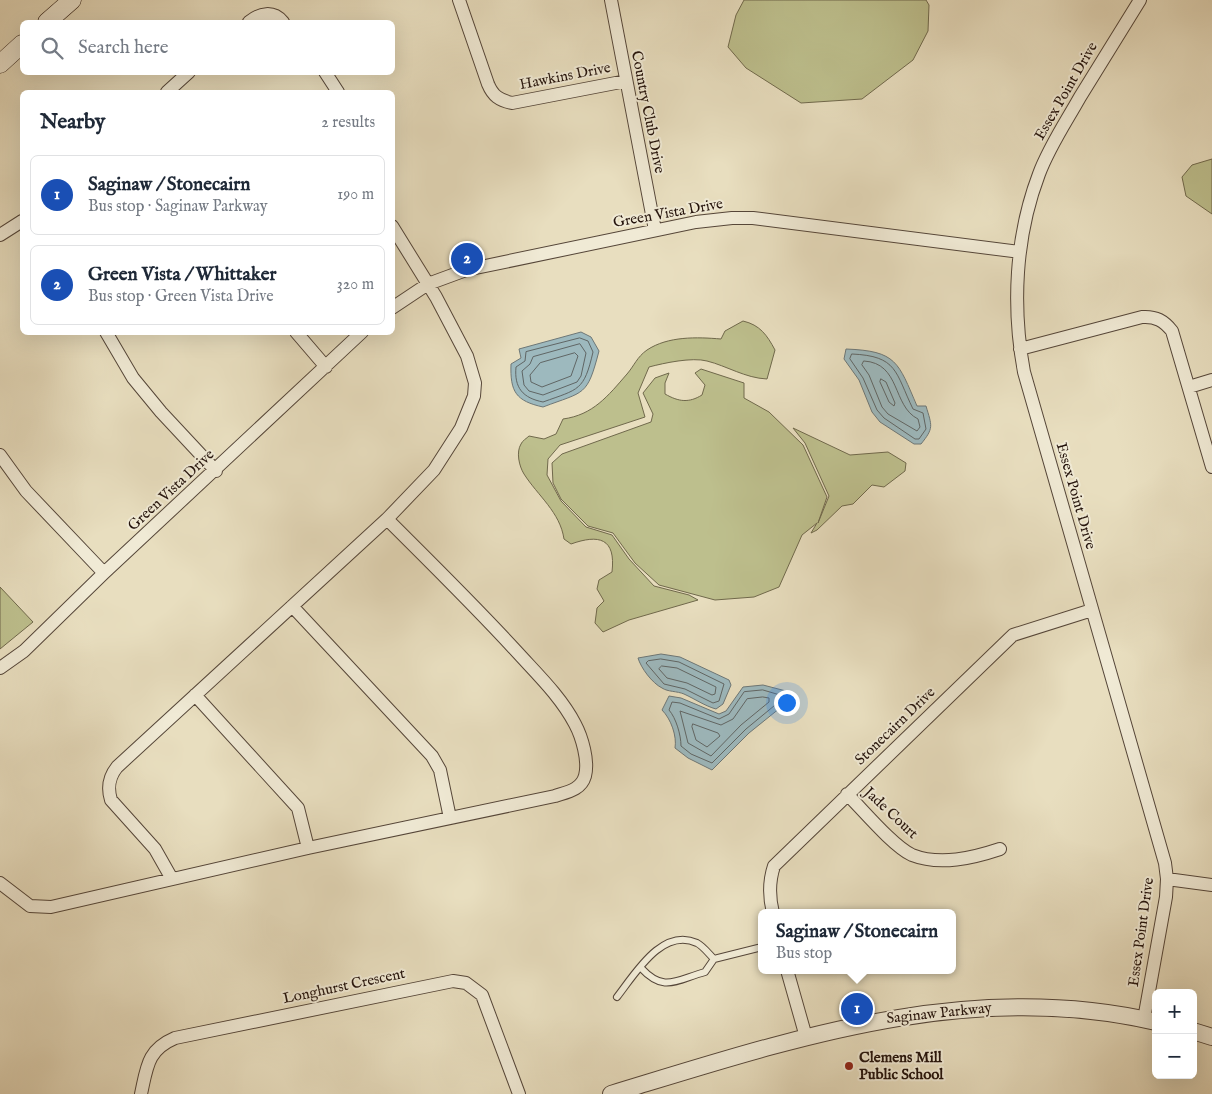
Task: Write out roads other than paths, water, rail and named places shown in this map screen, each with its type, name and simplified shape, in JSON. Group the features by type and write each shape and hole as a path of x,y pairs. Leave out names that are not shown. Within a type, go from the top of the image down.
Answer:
{"main road":[{"path":"49,20 72,0"},
{"path":"0,64 20,46"}],"street":[{"name":"Hawkins Drive","path":"459,0 492,94 501,101 512,103 626,80"},
{"name":"Country Club Drive","path":"611,0 655,230"},
{"name":"Essex Point Drive","path":"1140,0 1051,149 1030,200 1020,252 1017,292 1020,349 1047,456 1160,844 1167,879 1150,1020"},
{"path":"251,20 265,14 274,14 281,20"},
{"path":"169,90 186,75"},
{"path":"327,75 337,90"},
{"name":"Green Vista Drive","path":"395,306 428,284 466,270 696,222 753,218 1020,252"},
{"path":"0,235 20,222"},
{"path":"172,879 154,849 110,800 109,783 117,767 387,519 434,470 450,449 474,396 475,383 468,356 428,284 395,231"},
{"path":"1020,349 1150,316 1166,323 1172,331 1212,467"},
{"path":"108,335 133,378 160,412 216,471"},
{"path":"299,335 326,367"},
{"name":"Green Vista Drive","path":"0,668 24,651 104,573 216,471 359,335"},
{"path":"1189,386 1212,380"},
{"path":"0,455 26,491 104,573"},
{"path":"0,884 30,906 44,907 573,790 581,784 585,777 585,754 576,725 547,684 387,519"},
{"path":"292,606 432,756 440,770 450,818"},
{"name":"Stonecairn Drive","path":"772,909 770,901 771,876 774,866 1013,635 1092,610"},
{"path":"195,695 298,808 308,848"},
{"name":"Jade Court","path":"847,794 900,847 913,855 936,859 971,858 1000,849"},
{"path":"1167,879 1212,885"},
{"path":"788,974 806,1038"},
{"name":"Longhurst Crescent","path":"141,1094 148,1062 154,1051 162,1043 175,1038 453,981 466,983 482,995 519,1094"},
{"name":"Saginaw Parkway","path":"611,1094 855,1025 922,1012 1003,1006 1087,1010 1150,1020"},
{"path":"1197,1032 1212,1037"}],"lane":[{"path":"617,997 656,949 682,939 698,944 714,959"},
{"path":"640,968 652,980 663,984 705,972 714,959 758,948"}],"water":[{"path":"581,332 591,337 599,351 591,377 582,390 568,398 543,407 526,402 516,394 512,382 511,364 521,358 519,349"},
{"path":"846,349 863,350 886,356 900,369 917,406 926,406 928,413 931,426 921,444 914,444 880,422 872,412 859,380 844,359"},
{"path":"661,654 680,657 729,680 731,685 723,704 716,709 684,694 664,689 654,683 647,675 638,658"},
{"path":"763,685 786,691 785,704 749,733 712,770 688,758 675,748 673,728 662,710 669,696 681,698 719,714 726,711 743,687"}],"place":[{"name":"Green Vista / Whittaker","path":"467,259"},
{"name":"Saginaw / Stonecairn","path":"857,1009"},
{"name":"Clemens Mill Public School","path":"849,1066"}]}
